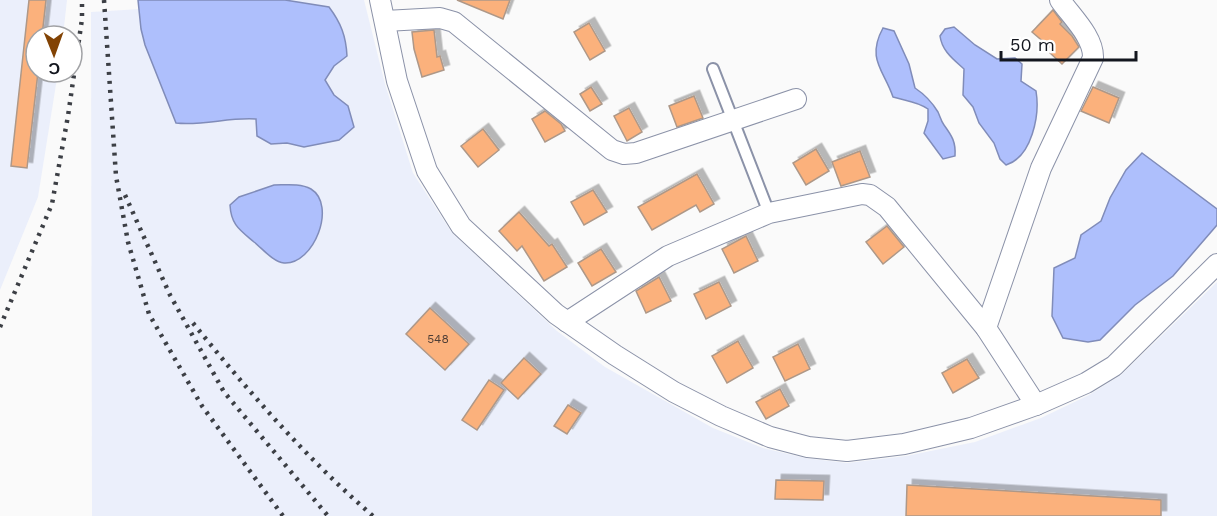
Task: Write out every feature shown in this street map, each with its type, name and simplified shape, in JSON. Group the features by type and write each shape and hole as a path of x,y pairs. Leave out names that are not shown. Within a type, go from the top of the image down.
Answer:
{"street":[{"path":"380,0 397,81 427,171 461,226 556,314 615,355 674,392 721,416 770,436 808,447 848,451 904,444 971,428 1036,405 1086,383 1114,366 1217,264"},
{"path":"986,328 1041,168 1092,64 1094,52 1090,42 1060,0"},
{"path":"385,21 440,18 454,22 617,152 636,153 796,99"},
{"path":"567,322 668,256 769,213 854,195 870,195 887,207 986,328 1036,405"}],"lane":[{"path":"712,69 769,213"}],"shaded area":[{"path":"0,0 67,0 64,24 24,24 24,84 56,84 38,197 0,290"},
{"path":"291,0 364,0 385,84 413,173 452,233 557,331 605,367 713,428 763,448 805,458 847,463 906,456 975,442 1041,418 1089,395 1121,375 1217,282 1217,516 92,516 91,12"}],"water":[{"path":"138,0 285,0 329,7 342,30 347,56 334,66 325,80 334,95 348,106 354,127 339,140 304,147 287,143 271,144 257,136 256,119 176,123 145,45"},
{"path":"954,27 975,45 997,59 1015,58 1022,64 1021,81 1036,91 1037,112 1028,144 1015,161 1006,165 1000,159 994,143 979,123 973,107 963,95 964,69 949,54 941,41 940,36 945,29"},
{"path":"883,28 894,31 909,64 915,88 928,98 938,112 953,139 955,156 943,159 924,133 928,121 928,109 893,97 876,56 878,39"},
{"path":"1142,153 1217,209 1217,225 1173,276 1135,305 1100,340 1088,342 1063,338 1052,316 1054,268 1075,258 1081,235 1101,221 1110,198 1126,170"},
{"path":"274,185 307,187 319,197 322,220 318,233 313,245 305,255 295,261 284,263 272,257 241,230 232,218 230,205 239,197"}],"building":[{"path":"29,0 46,0 43,24 26,24"},
{"path":"457,0 510,0 503,19"},
{"path":"1053,10 1062,22 1060,24 1079,47 1062,64 1050,53 1053,50 1032,32"},
{"path":"589,23 605,51 590,60 574,32"},
{"path":"434,30 437,57 440,56 444,70 422,77 412,32"},
{"path":"24,46 24,84 37,84 27,168 11,166"},
{"path":"591,87 602,104 590,111 580,94"},
{"path":"1093,87 1119,98 1109,123 1081,111"},
{"path":"694,96 703,118 677,127 669,106"},
{"path":"629,108 642,132 627,141 614,116"},
{"path":"545,111 561,124 565,131 545,142 532,119"},
{"path":"483,129 499,150 478,167 461,146"},
{"path":"816,149 829,171 806,185 793,163"},
{"path":"860,151 870,177 841,186 832,162"},
{"path":"697,174 714,204 700,212 696,205 652,230 638,207"},
{"path":"593,190 607,212 584,225 571,202"},
{"path":"519,212 549,246 552,244 567,267 544,281 522,246 517,251 499,231"},
{"path":"887,226 904,247 883,264 866,242"},
{"path":"746,236 758,261 734,273 722,249"},
{"path":"601,249 616,272 592,286 578,263"},
{"path":"659,277 671,301 646,313 636,291"},
{"path":"719,282 731,306 706,319 694,294"},
{"path":"430,308 469,344 445,370 406,334"},
{"path":"738,341 753,368 727,383 712,356"},
{"path":"798,344 810,369 785,381 773,357"},
{"path":"524,358 541,374 518,399 501,383"},
{"path":"967,359 979,378 953,393 942,373"},
{"path":"489,380 504,390 477,430 462,420"},
{"path":"780,389 789,406 766,419 756,402"},
{"path":"568,405 581,413 567,434 554,426"},
{"path":"776,480 824,481 823,500 775,499"},
{"path":"907,485 1161,500 1161,516 906,516"}],"railway":[{"path":"0,327 52,204 68,116 82,19 82,0"},
{"path":"104,0 116,176 128,242 149,314 202,406 283,516"},
{"path":"125,195 170,295 224,392 328,516"},
{"path":"193,323 278,423 324,471 373,516"}]}
